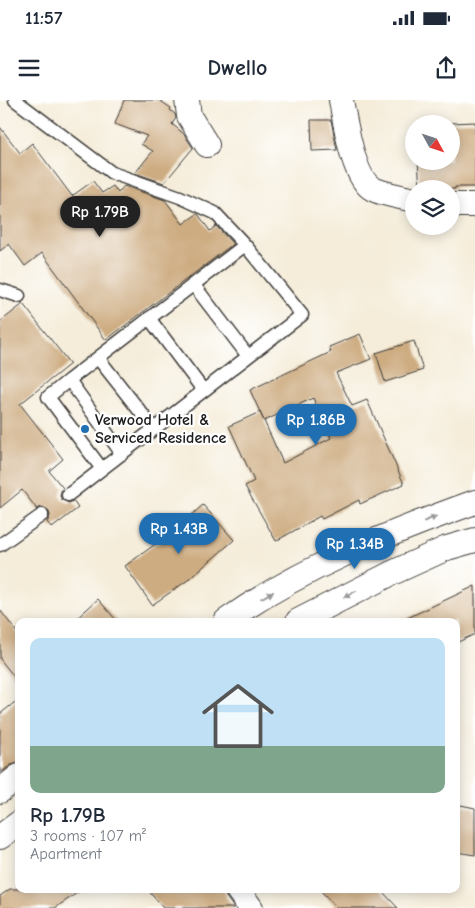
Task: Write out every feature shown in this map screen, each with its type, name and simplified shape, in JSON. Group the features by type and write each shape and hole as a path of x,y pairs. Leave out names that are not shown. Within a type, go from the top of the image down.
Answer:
{"street":[{"path":"187,100 189,116 207,145"},
{"path":"341,100 349,141 362,178 372,188 405,197"},
{"path":"460,205 475,205"},
{"path":"230,618 289,582 355,549 466,505 469,542 447,548 392,573 304,618"},
{"path":"0,791 15,779"},
{"path":"0,837 15,826"},
{"path":"240,893 251,908"}],"lane":[{"path":"15,100 112,173 180,197 215,213 245,245 302,314 68,495"},
{"path":"102,469 48,397 245,245"},
{"path":"193,284 248,356"},
{"path":"0,290 19,296"},
{"path":"149,318 203,390"},
{"path":"98,358 154,429"},
{"path":"69,380 122,454"},
{"path":"0,545 42,515"}],"building":[{"path":"124,100 159,100 171,108 170,110 175,114 176,118 172,124 184,134 193,148 164,183 135,173 153,151 141,144 147,136 115,124"},
{"path":"311,120 331,120 337,150 312,151"},
{"path":"475,122 475,187 460,187 460,180 419,180 419,170 460,170 460,123"},
{"path":"0,127 20,153 32,143 72,196 93,181 102,193 113,186 118,193 124,186 165,200 183,224 198,214 210,231 216,226 233,244 106,340 42,253 25,266 9,244 0,251"},
{"path":"23,304 70,364 20,404 63,459 49,471 63,488 60,496 62,500 69,503 73,501 78,508 52,528 47,522 50,515 48,510 42,507 37,509 22,490 0,508 0,322"},
{"path":"360,334 371,359 336,373 352,406 367,400 404,484 360,504 359,500 322,519 320,516 276,541 245,486 254,481 229,426 260,412 250,390 331,352 329,347","holes":["313,398 331,438 283,463 264,421"]},
{"path":"414,341 423,370 385,382 376,353"},
{"path":"203,505 234,540 188,580 152,605 125,566 158,544"},
{"path":"475,586 475,634 460,641 460,618 407,618"},
{"path":"98,599 114,618 77,618"},
{"path":"0,610 15,630 15,678 0,659"},
{"path":"15,702 15,764 0,773 0,714"},
{"path":"460,805 475,808 475,855 460,853"},
{"path":"10,889 15,889 15,893 77,893 55,908 0,908 0,896"},
{"path":"150,893 225,893 234,908 163,908"},
{"path":"323,893 384,893 398,908 337,908"}],"place":[{"name":"Verwood Hotel & Serviced Residence","path":"85,429"}]}
